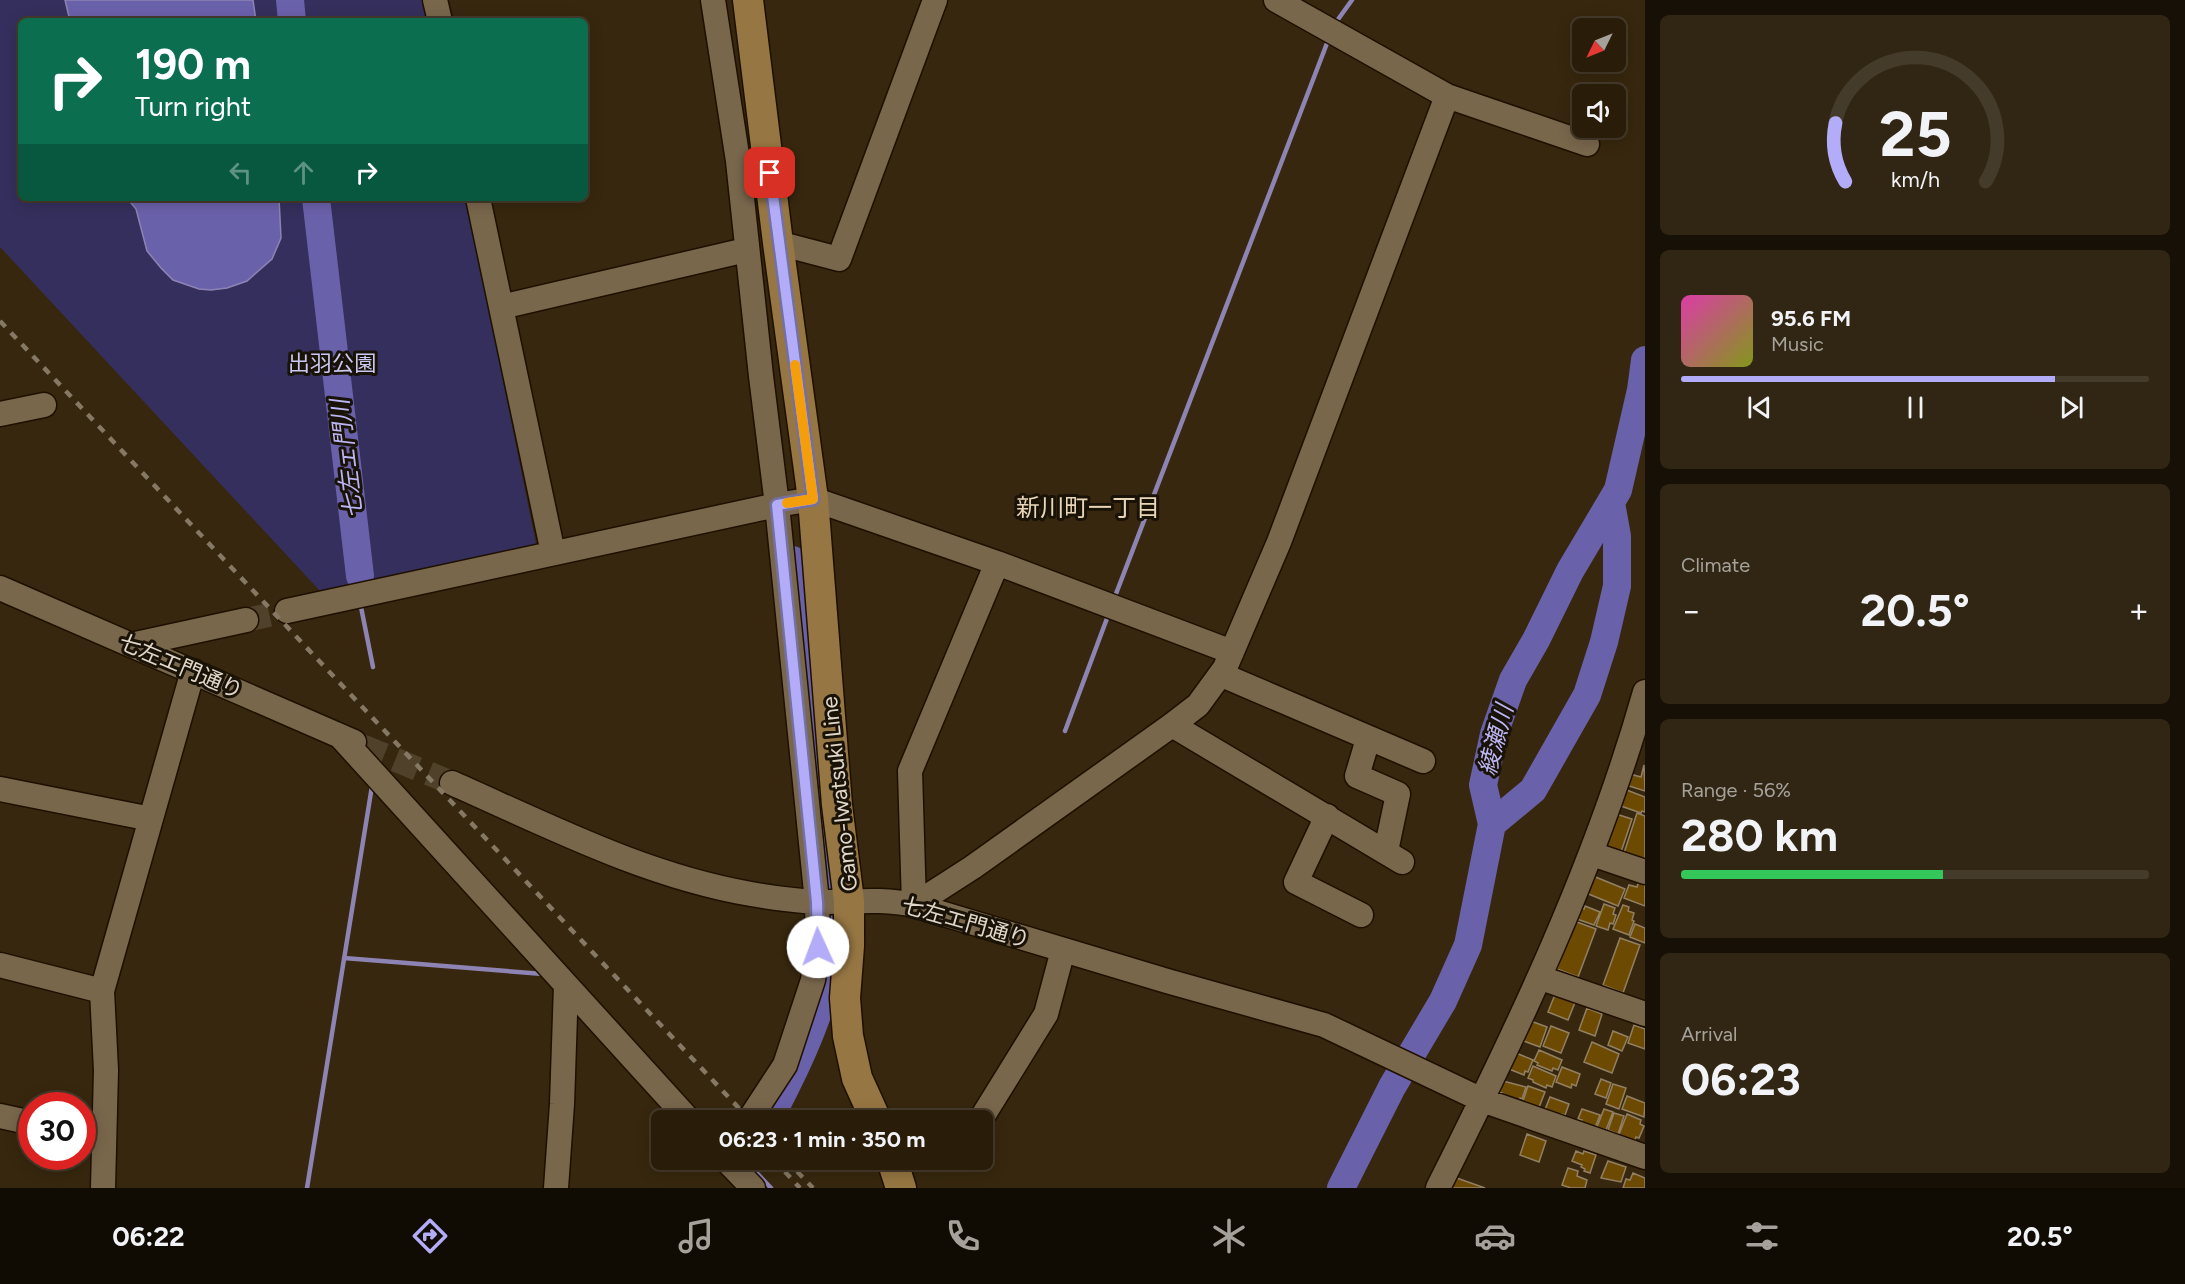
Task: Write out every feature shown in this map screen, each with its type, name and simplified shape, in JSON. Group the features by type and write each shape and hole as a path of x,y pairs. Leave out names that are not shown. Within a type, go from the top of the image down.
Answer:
{"main road":[{"name":"Gamo-Iwatsuki Line","path":"748,0 813,499 837,805 849,901 849,946 845,998 848,1036 858,1078 872,1110"},
{"path":"895,1170 901,1188"}],"street":[{"path":"435,0 439,18"},
{"path":"713,0 738,161 746,250 777,505 817,902 818,947 813,980 785,1065 756,1110"},
{"path":"778,243 839,259 935,0"},
{"path":"1276,0 1447,96 1587,144"},
{"path":"914,905 982,860 1198,705 1226,665 1279,542 1447,96"},
{"path":"479,201 553,553"},
{"path":"501,307 746,250"},
{"path":"0,414 44,405"},
{"path":"287,611 813,499 997,563 1226,665 1368,739 1423,761"},
{"path":"914,905 910,771 997,563"},
{"name":"七左エ門通り","path":"0,588 362,746"},
{"path":"131,645 246,620"},
{"path":"96,1122 106,1070 102,991 194,671"},
{"path":"1438,1188 1475,1097 1541,978 1639,740 1645,692"},
{"path":"1172,725 1394,857 1398,794 1357,776 1368,739"},
{"path":"339,736 680,1110"},
{"name":"七左エ門通り","path":"452,783 579,839 648,866 722,888 752,895 817,902 884,900 914,905 1324,1025 1475,1097 1645,1157"},
{"path":"0,789 152,819"},
{"path":"1327,816 1296,882 1362,915"},
{"path":"1592,854 1645,872"},
{"path":"987,1110 1046,1014 1063,950"},
{"path":"0,964 102,991"},
{"path":"1541,978 1645,1014"},
{"path":"556,1188 562,1104 566,985"},
{"path":"0,1116 18,1120"},
{"path":"96,1152 103,1188"},
{"path":"736,1170 753,1188"}],"green space":[{"name":"出羽公園","path":"0,0 426,0 429,18 18,18 18,201 467,201 536,544 320,591 0,247"}],"shaded area":[{"path":"65,0 253,0 256,18 69,18"},
{"path":"129,201 279,201 281,238 272,259 247,281 227,288 199,289 173,280 147,251 136,209"}],"building":[{"path":"1644,765 1645,791 1626,785 1630,774 1641,777"},
{"path":"1624,789 1645,797 1645,812 1641,813 1618,805"},
{"path":"1637,813 1645,816 1645,863 1623,856"},
{"path":"1616,814 1632,819 1621,852 1605,846"},
{"path":"1593,876 1625,889 1618,906 1586,893"},
{"path":"1639,880 1645,882 1645,906 1624,898 1629,885 1637,887"},
{"path":"1604,904 1615,908 1613,914 1616,915 1608,930 1596,926"},
{"path":"1623,905 1629,907 1628,911 1634,913 1629,935 1613,929"},
{"path":"1585,906 1600,912 1594,925 1574,918 1578,907 1584,909"},
{"path":"1574,921 1596,929 1578,977 1557,969"},
{"path":"1635,924 1645,928 1645,943 1630,937"},
{"path":"1620,938 1640,945 1623,993 1603,985"},
{"path":"1556,992 1576,1000 1568,1020 1548,1012"},
{"path":"1587,1008 1602,1014 1595,1036 1579,1030"},
{"path":"1528,1020 1547,1027 1540,1047 1521,1040"},
{"path":"1634,1025 1645,1029 1645,1049 1628,1043"},
{"path":"1551,1026 1569,1033 1561,1053 1543,1046"},
{"path":"1613,1031 1628,1037 1622,1051 1608,1045"},
{"path":"1592,1042 1619,1054 1612,1073 1584,1062"},
{"path":"1539,1050 1562,1060 1558,1070 1553,1068 1552,1071 1537,1065 1538,1063 1534,1061"},
{"path":"1516,1053 1533,1060 1528,1072 1525,1071 1524,1075 1509,1069"},
{"path":"1533,1066 1556,1076 1552,1087 1547,1085 1546,1088 1528,1078"},
{"path":"1562,1067 1580,1074 1576,1086 1572,1084 1571,1088 1556,1082"},
{"path":"1601,1079 1611,1083 1606,1098 1595,1094"},
{"path":"1503,1081 1526,1087 1518,1104 1505,1099 1506,1095 1500,1092"},
{"path":"1613,1084 1626,1088 1619,1109 1606,1104"},
{"path":"1528,1086 1545,1092 1538,1110 1524,1105 1526,1102 1523,1101"},
{"path":"1627,1096 1645,1103 1644,1117 1622,1109"},
{"path":"1550,1097 1569,1104 1565,1115 1561,1114 1560,1118 1544,1112"},
{"path":"1582,1109 1600,1115 1594,1130 1580,1124 1582,1120 1578,1119"},
{"path":"1604,1109 1613,1112 1606,1130 1597,1127"},
{"path":"1614,1113 1624,1116 1618,1134 1608,1130"},
{"path":"1627,1114 1641,1120 1640,1124 1644,1126 1634,1143 1618,1137"},
{"path":"1527,1134 1546,1141 1539,1162 1520,1155"},
{"path":"1576,1151 1596,1155 1590,1173 1584,1171 1582,1165 1572,1161"},
{"path":"1608,1161 1626,1167 1621,1182 1601,1178"},
{"path":"1568,1168 1578,1171 1577,1176 1587,1180 1585,1188 1571,1188 1562,1185"},
{"path":"1633,1173 1645,1178 1645,1188 1623,1188 1626,1179 1630,1180"},
{"path":"1451,1176 1485,1188 1447,1188"}],"waterway":[{"name":"七左ェ門川","path":"290,0 292,18"},
{"path":"1334,25 1352,0"},
{"path":"1114,599 1329,38"},
{"name":"七左ェ門川","path":"316,201 360,576"},
{"name":"綾瀬川","path":"1341,1188 1392,1087 1443,1001 1468,945 1492,824 1483,785 1494,734 1513,680 1536,640 1570,571 1618,490 1641,390 1645,360"},
{"path":"1492,824 1533,790 1587,695 1604,642 1617,586 1617,536 1611,503"},
{"path":"793,560 802,616 829,890"},
{"path":"360,576 360,587"},
{"path":"360,602 373,667"},
{"path":"1065,731 1109,613"},
{"path":"307,1188 372,786"},
{"path":"774,1110 805,1047 823,995 829,969 832,914"},
{"path":"344,958 543,974"},
{"path":"755,1170 771,1188"}],"tunnel":[{"path":"246,620 287,611"},
{"path":"362,746 452,783"}],"railway":[{"path":"0,321 741,1110"},
{"path":"783,1170 800,1188"},
{"path":"796,1170 813,1188"}],"slow traffic":[{"path":"787,503 813,499 795,365"}],"district":[{"name":"新川町一丁目","path":"1088,508"}],"route":[{"path":"770,173 813,499 777,505 817,902 818,947"}]}
